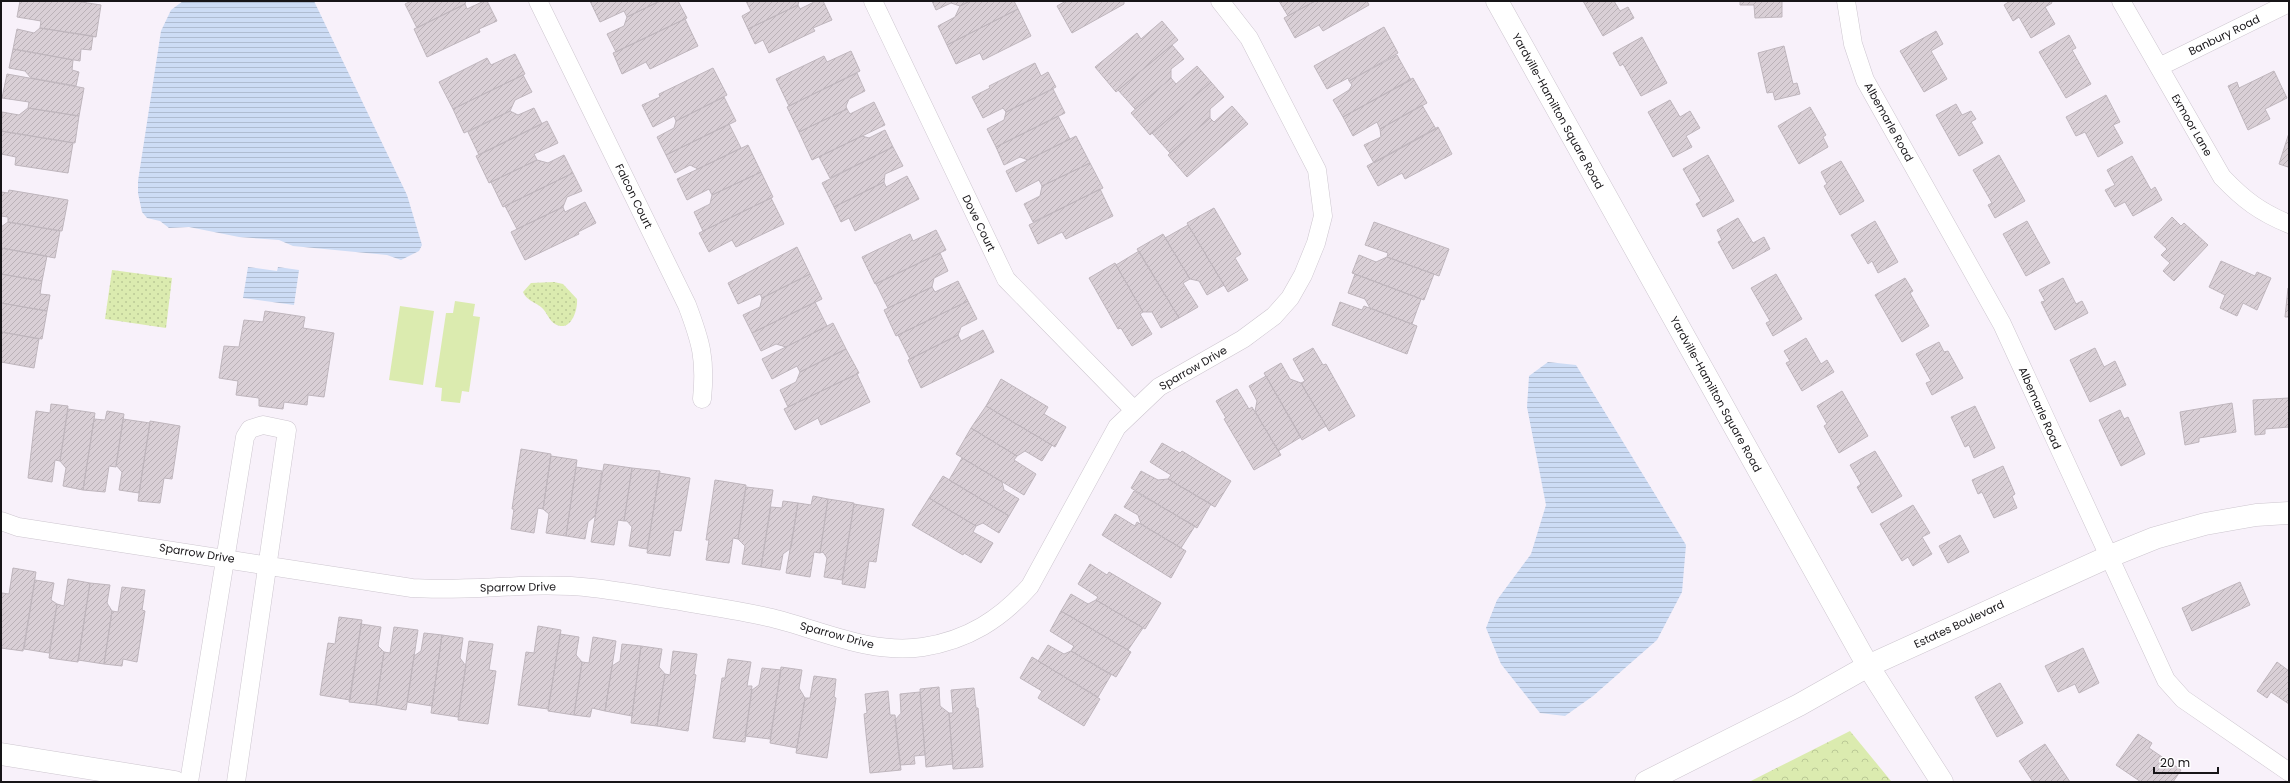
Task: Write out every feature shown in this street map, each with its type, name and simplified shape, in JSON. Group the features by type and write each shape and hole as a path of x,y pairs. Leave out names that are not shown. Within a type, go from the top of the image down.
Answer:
{"street":[{"name":"Falcon Court","path":"538,1 687,305 700,341 705,370 702,399"},
{"name":"Dove Court","path":"873,1 1006,279 1134,410"},
{"name":"Sparrow Drive","path":"1,521 18,527 268,564 412,588 440,590 555,586 593,588 746,612 861,644 892,648 922,647 952,641 992,621 1012,606 1030,586 1117,427 1159,387 1243,339 1274,316 1290,298 1303,275 1316,243 1323,216 1322,196 1317,170 1307,148 1248,38 1220,1"},
{"name":"Yardville-Hamilton Square Road","path":"1497,1 1868,666 1942,782"},
{"name":"Albemarle Road","path":"1846,1 1853,44 1865,80 2002,324 2108,557 2166,680 2183,699 2289,772"},
{"name":"Exmoor Lane","path":"2121,1 2222,177 2242,198 2259,210 2289,224"},
{"name":"Banbury Road","path":"2159,67 2289,2"},
{"path":"189,782 245,437 250,429 263,425 287,430 236,782"},
{"name":"Estates Boulevard","path":"1646,782 1799,705 1868,666 2108,557 2155,538 2205,524 2256,516 2289,513"},
{"path":"1,754 175,782"}],"green space":[{"path":"112,270 172,278 166,328 105,319"},
{"path":"554,282 563,284 577,299 575,314 569,323 561,326 553,323 543,309 528,299 523,292 531,283"},
{"path":"455,301 475,304 473,316 480,317 469,392 462,391 460,403 441,401 442,388 435,387 446,313 453,313"},
{"path":"400,306 434,311 423,385 389,380"},
{"path":"1850,731 1891,781 1749,782"}],"water":[{"path":"183,1 314,1 407,195 422,245 419,251 401,260 387,255 293,246 279,240 239,237 189,227 169,228 160,221 147,218 142,212 138,193 138,181 161,31 171,10"},
{"path":"248,267 277,271 278,267 299,270 294,305 243,298"},
{"path":"1548,362 1576,365 1686,545 1682,592 1657,640 1593,696 1565,716 1540,713 1501,664 1486,628 1497,600 1531,554 1546,505 1527,407 1529,376"}],"building":[{"path":"20,1 75,1 101,5 96,37 40,28 41,21 17,17"},
{"path":"411,1 466,1 465,4 417,28 405,4"},
{"path":"487,1 497,21 479,29 480,32 427,57 414,29 465,4 467,9"},
{"path":"590,1 660,1 627,17 624,11 600,22"},
{"path":"660,1 678,1 687,18 616,52 607,34 624,26 627,17"},
{"path":"746,1 799,1 798,5 748,29 742,16 751,11"},
{"path":"816,1 823,1 832,20 813,28 815,31 769,53 763,40 755,44 748,29 798,5 800,9"},
{"path":"932,1 970,1 960,6 951,3 936,10"},
{"path":"970,1 1014,1 1018,9 947,45 938,26 955,17 960,6"},
{"path":"1066,1 1124,1 1124,4 1072,33 1057,6"},
{"path":"1279,1 1315,1 1288,16"},
{"path":"1315,1 1367,1 1369,5 1323,31 1319,25 1295,38 1284,18"},
{"path":"1583,1 1614,1 1620,11 1628,7 1634,18 1603,36"},
{"path":"1740,1 1782,1 1782,17 1755,18 1754,5 1740,5"},
{"path":"2010,1 2051,1 2052,3 2045,7 2055,24 2031,38 2019,17 2013,21 2004,5"},
{"path":"1018,9 1031,36 983,60 980,53 956,64 947,45"},
{"path":"685,19 698,46 650,69 646,62 622,74 613,53"},
{"path":"1162,21 1178,40 1116,92 1095,67 1137,33 1141,39"},
{"path":"1384,27 1398,53 1349,81 1348,78 1327,89 1314,66"},
{"path":"40,28 93,36 91,50 81,49 80,61 13,49 17,29 34,33"},
{"path":"1936,31 1943,44 1931,51 1947,79 1924,92 1900,51"},
{"path":"2069,35 2076,48 2072,50 2091,84 2066,98 2039,52"},
{"path":"1642,37 1667,83 1641,96 1623,64 1620,66 1613,53"},
{"path":"1172,45 1184,59 1171,69 1171,78 1135,109 1118,90"},
{"path":"1784,46 1793,84 1797,83 1800,94 1775,100 1773,92 1767,93 1758,53"},
{"path":"13,49 73,60 72,70 79,72 76,86 31,78 25,71 9,68"},
{"path":"851,51 860,71 789,106 776,79 824,56 827,62"},
{"path":"515,54 525,74 453,109 439,82 487,58 491,65"},
{"path":"1397,55 1411,80 1343,117 1333,100 1349,90 1352,85 1349,81"},
{"path":"1035,63 1041,76 1048,72 1056,87 1006,112 1003,108 983,118 972,97 990,88 989,86"},
{"path":"1197,66 1211,82 1150,135 1131,113 1171,78 1176,84"},
{"path":"713,68 727,95 676,121 674,116 653,127 642,105 660,97 659,94"},
{"path":"2274,71 2287,98 2265,109 2270,119 2248,130 2228,86 2237,82 2239,88"},
{"path":"857,73 865,91 849,99 846,106 847,109 799,132 787,107"},
{"path":"7,74 84,88 79,116 28,108 29,102 2,98"},
{"path":"523,75 532,92 515,100 510,111 464,133 453,109"},
{"path":"1413,78 1427,103 1380,129 1377,122 1353,136 1343,117"},
{"path":"1211,82 1224,97 1210,109 1210,118 1170,153 1152,133"},
{"path":"1053,89 1065,113 996,147 987,129 1004,120 1006,112"},
{"path":"2106,95 2120,122 2113,125 2123,143 2098,157 2085,132 2076,136 2066,117"},
{"path":"724,97 736,121 666,155 657,137 674,128 676,121"},
{"path":"1670,100 1680,117 1690,111 1700,128 1686,136 1692,147 1673,157 1648,112"},
{"path":"874,102 885,125 812,160 799,132 847,109 850,114"},
{"path":"1956,104 1962,115 1971,111 1976,119 1971,122 1983,143 1959,156 1936,115"},
{"path":"1422,105 1436,129 1374,163 1364,145 1381,137 1380,129"},
{"path":"1232,106 1248,124 1187,177 1168,155 1210,118 1214,122"},
{"path":"1810,107 1826,135 1823,137 1828,147 1799,164 1778,126"},
{"path":"28,108 79,116 75,143 1,131 2,112 19,115"},
{"path":"534,108 542,124 479,155 468,132 510,111 518,115"},
{"path":"1058,116 1070,139 1028,160 1020,157 1004,165 996,147"},
{"path":"547,121 558,143 534,154 537,160 489,183 476,156"},
{"path":"729,124 741,148 698,169 690,165 675,173 666,155"},
{"path":"1438,127 1452,154 1405,179 1402,173 1378,186 1367,166"},
{"path":"885,130 893,147 830,178 819,157 862,136 869,138"},
{"path":"1,131 73,143 68,173 15,165 16,157 1,154"},
{"path":"2289,133 2289,165 2288,167 2279,164"},
{"path":"1076,136 1090,163 1042,186 1039,180 1016,192 1006,171"},
{"path":"748,145 761,172 712,195 709,189 687,200 677,179"},
{"path":"893,147 903,166 885,174 884,182 834,207 822,183"},
{"path":"564,155 573,173 503,207 491,182 537,160 548,163"},
{"path":"1708,155 1734,201 1703,217 1696,204 1701,201 1683,169"},
{"path":"1999,155 2025,201 1995,218 1988,205 1992,203 1973,170"},
{"path":"2132,156 2151,190 2155,187 2162,200 2133,216 2125,202 2115,207 2105,190 2115,185 2107,170"},
{"path":"1841,161 1864,201 1840,215 1824,186 1827,184 1821,172"},
{"path":"1090,163 1103,188 1033,222 1024,204 1040,196 1042,186"},
{"path":"761,172 773,197 703,231 694,212 710,204 712,195"},
{"path":"573,173 582,191 567,197 563,207 517,229 505,206"},
{"path":"907,176 919,199 855,231 849,218 841,222 834,207 884,182 886,187"},
{"path":"1100,189 1113,216 1066,239 1062,232 1038,244 1029,225"},
{"path":"9,190 68,200 62,231 8,222 8,217 1,216 1,192 8,193"},
{"path":"771,198 784,224 736,247 732,240 709,252 699,233"},
{"path":"585,202 596,223 578,232 579,234 525,260 511,232 563,207 565,212"},
{"path":"1214,208 1241,254 1235,258 1248,280 1228,292 1187,223"},
{"path":"2172,217 2181,226 2184,223 2208,245 2174,281 2163,271 2170,263 2161,255 2167,249 2154,237"},
{"path":"1738,218 1753,243 1764,237 1770,249 1733,269 1718,242 1722,240 1717,230"},
{"path":"1875,221 1898,262 1878,273 1872,261 1868,264 1851,235"},
{"path":"2027,221 2050,263 2026,276 2003,234"},
{"path":"8,222 60,231 55,258 1,248 1,227"},
{"path":"1374,222 1449,249 1439,276 1387,257 1388,253 1365,245"},
{"path":"1188,225 1224,285 1207,295 1199,281 1190,279 1165,238"},
{"path":"936,230 946,250 875,284 862,257 910,234 913,241"},
{"path":"1163,234 1190,279 1183,283 1198,307 1179,318 1137,249"},
{"path":"797,247 810,274 762,298 760,294 738,304 728,283"},
{"path":"1,248 47,256 42,281 1,274"},
{"path":"1139,251 1179,318 1161,328 1152,312 1143,312 1116,265"},
{"path":"940,253 948,271 934,278 932,287 888,308 876,284"},
{"path":"1359,255 1376,262 1387,257 1434,274 1424,300 1352,273"},
{"path":"2221,261 2255,276 2257,272 2271,278 2257,310 2243,303 2237,316 2220,308 2225,295 2209,287"},
{"path":"1115,263 1143,312 1140,314 1152,334 1132,346 1121,328 1118,329 1089,278"},
{"path":"1,274 42,281 40,294 50,295 47,311 1,303"},
{"path":"810,274 822,299 752,333 743,315 760,307 762,298"},
{"path":"1355,274 1421,299 1412,324 1370,308 1365,299 1348,293"},
{"path":"1776,274 1802,319 1773,336 1766,323 1770,321 1751,288"},
{"path":"1905,278 1913,291 1910,293 1929,326 1902,342 1875,295"},
{"path":"2063,278 2076,304 2082,301 2088,313 2055,330 2041,302 2045,301 2039,290"},
{"path":"958,281 968,301 896,336 884,310 932,287 935,292"},
{"path":"2288,288 2289,317 2285,317"},
{"path":"968,301 977,319 961,327 958,335 910,359 898,335"},
{"path":"815,302 827,326 786,347 776,344 761,351 752,333"},
{"path":"1340,302 1362,310 1364,306 1417,326 1407,354 1332,325"},
{"path":"1,303 47,311 42,339 1,332"},
{"path":"265,311 305,317 303,328 334,333 324,397 308,395 307,405 284,402 283,409 259,406 259,398 236,395 238,381 219,378 224,346 239,347 244,320 263,322"},
{"path":"833,323 846,349 800,372 797,366 772,379 762,359"},
{"path":"983,330 994,352 921,388 908,360 958,335 961,341"},
{"path":"1,332 39,339 34,368 1,362"},
{"path":"1806,338 1821,364 1827,360 1834,372 1802,391 1786,363 1790,361 1784,351"},
{"path":"1939,342 1944,352 1948,351 1963,378 1932,395 1926,383 1931,381 1916,354"},
{"path":"1313,348 1323,365 1326,364 1355,416 1329,431 1301,383 1305,381 1293,359"},
{"path":"2095,348 2104,367 2115,361 2126,385 2090,402 2070,360"},
{"path":"846,349 859,373 788,407 780,390 796,382 800,372"},
{"path":"1281,363 1290,379 1301,383 1326,426 1302,440 1264,373"},
{"path":"857,374 870,402 821,425 818,418 795,430 784,409"},
{"path":"1266,376 1301,437 1278,451 1255,411 1257,401 1249,386"},
{"path":"1001,379 1048,407 1044,414 1066,427 1055,447 986,406"},
{"path":"1237,389 1249,409 1252,407 1281,455 1254,470 1224,419 1226,418 1216,401"},
{"path":"1842,391 1868,436 1839,453 1824,426 1827,424 1817,406"},
{"path":"2289,398 2289,427 2265,429 2265,434 2255,435 2253,400"},
{"path":"2232,403 2236,432 2199,438 2199,442 2185,445 2180,412"},
{"path":"51,404 68,406 60,461 55,460 52,482 28,478 36,411 50,413"},
{"path":"986,406 1052,445 1042,461 1025,451 1017,456 971,428"},
{"path":"1975,406 1995,448 1974,458 1969,445 1965,447 1951,417"},
{"path":"68,409 95,413 83,490 63,486 66,468 60,461"},
{"path":"2120,410 2124,419 2128,417 2145,454 2121,466 2099,420"},
{"path":"107,411 124,414 116,467 109,466 105,492 83,490 94,419 105,420"},
{"path":"123,419 150,423 139,493 119,490 122,472 116,465"},
{"path":"150,421 180,426 172,479 164,478 160,503 138,501"},
{"path":"971,428 1017,456 1014,460 1036,474 1024,495 956,454"},
{"path":"1162,443 1180,453 1182,451 1231,481 1215,507 1168,479 1171,475 1150,462"},
{"path":"521,449 551,454 543,509 538,508 534,533 511,529 514,509 512,509"},
{"path":"1875,451 1902,496 1872,513 1857,487 1861,484 1850,465"},
{"path":"551,456 577,460 566,536 546,533 549,514 543,509"},
{"path":"962,458 1002,482 1004,490 1019,499 1009,516 949,480"},
{"path":"604,464 632,468 624,521 618,520 614,545 591,542"},
{"path":"2003,466 2015,494 2012,496 2017,508 1994,518 1982,492 1978,494 1972,480"},
{"path":"576,467 602,471 595,516 588,522 585,539 566,536"},
{"path":"632,468 660,471 647,549 629,546 632,527 627,521 624,521"},
{"path":"1141,471 1158,480 1168,479 1211,504 1197,528 1131,488"},
{"path":"659,473 690,478 681,531 674,530 670,556 647,553"},
{"path":"943,476 1009,516 999,533 983,523 976,526 929,498"},
{"path":"715,480 746,485 738,539 733,538 729,563 706,560 709,540 706,540"},
{"path":"746,487 773,490 761,567 742,564 745,546 738,539"},
{"path":"1134,491 1195,526 1181,548 1141,524 1138,515 1124,507"},
{"path":"813,496 828,499 820,553 814,552 810,577 786,573 798,503 811,505"},
{"path":"929,498 976,526 973,532 993,543 981,563 964,553 963,555 912,525"},
{"path":"828,499 854,503 842,580 824,577 827,558 823,552 820,553"},
{"path":"783,501 798,503 791,548 783,554 780,570 761,567 771,507 782,508"},
{"path":"854,504 884,509 876,562 869,561 865,588 842,584"},
{"path":"1913,505 1930,533 1922,537 1932,554 1913,566 1908,557 1902,561 1880,524"},
{"path":"1115,514 1135,526 1137,522 1186,551 1171,578 1102,535"},
{"path":"1960,535 1969,552 1948,563 1939,546"},
{"path":"1090,564 1107,575 1109,572 1161,603 1145,629 1096,600 1098,597 1078,584"},
{"path":"13,568 36,572 23,651 1,648 1,598 2,593 9,594"},
{"path":"68,579 90,583 78,662 49,658 57,604 64,606"},
{"path":"35,580 54,583 51,600 57,604 49,653 24,649"},
{"path":"2240,582 2250,605 2192,631 2182,608"},
{"path":"90,583 110,585 107,603 112,611 104,664 78,660"},
{"path":"122,587 145,590 142,610 145,611 137,662 123,659 122,666 104,664 112,611 118,612"},
{"path":"1071,594 1088,604 1096,600 1143,628 1128,650 1061,611"},
{"path":"1061,611 1131,652 1116,677 1071,651 1074,646 1050,631"},
{"path":"339,617 362,620 350,700 320,695 328,643 335,644"},
{"path":"361,624 381,627 378,646 384,652 376,705 349,702"},
{"path":"538,626 561,630 548,709 518,705 526,652 534,653"},
{"path":"394,627 418,630 406,710 376,705 384,652 390,653"},
{"path":"424,633 442,635 432,706 407,702 414,656 421,651"},
{"path":"560,634 579,637 576,655 582,662 574,715 548,711"},
{"path":"442,635 463,638 460,658 466,666 458,717 431,713"},
{"path":"593,637 616,641 605,711 592,708 590,717 574,715 582,662 589,663"},
{"path":"469,641 493,644 489,670 496,671 488,724 458,720"},
{"path":"622,644 641,646 632,716 605,711 612,666 620,661"},
{"path":"1048,645 1064,654 1071,651 1111,675 1098,697 1038,661"},
{"path":"641,646 662,649 659,667 665,674 657,726 631,723"},
{"path":"2083,648 2099,683 2079,693 2075,684 2058,692 2045,666"},
{"path":"673,651 697,654 694,674 696,675 688,731 657,726 665,674 670,675"},
{"path":"1032,657 1100,699 1084,726 1038,698 1042,691 1020,678"},
{"path":"728,659 751,662 747,686 752,686 745,742 713,738 722,678 725,678"},
{"path":"2277,662 2289,671 2289,704 2271,692 2267,698 2257,691"},
{"path":"781,667 802,670 799,688 805,698 797,748 770,743"},
{"path":"762,668 781,670 770,739 745,736 752,690 759,685"},
{"path":"814,676 836,679 834,697 836,698 827,758 796,753 805,698 810,698"},
{"path":"2000,683 2023,723 1997,737 1975,697"},
{"path":"939,687 940,706 949,713 953,764 926,767 920,689"},
{"path":"974,688 976,708 978,708 983,767 953,769 949,713 953,713 951,690"},
{"path":"888,691 890,715 895,715 901,770 870,773 864,714 867,713 865,694"},
{"path":"920,692 925,755 914,756 915,764 900,765 895,720 901,713 900,694"},
{"path":"2138,734 2152,743 2149,748 2181,770 2173,782 2141,782 2116,765"},
{"path":"2045,744 2070,782 2033,782 2019,761"}]}
